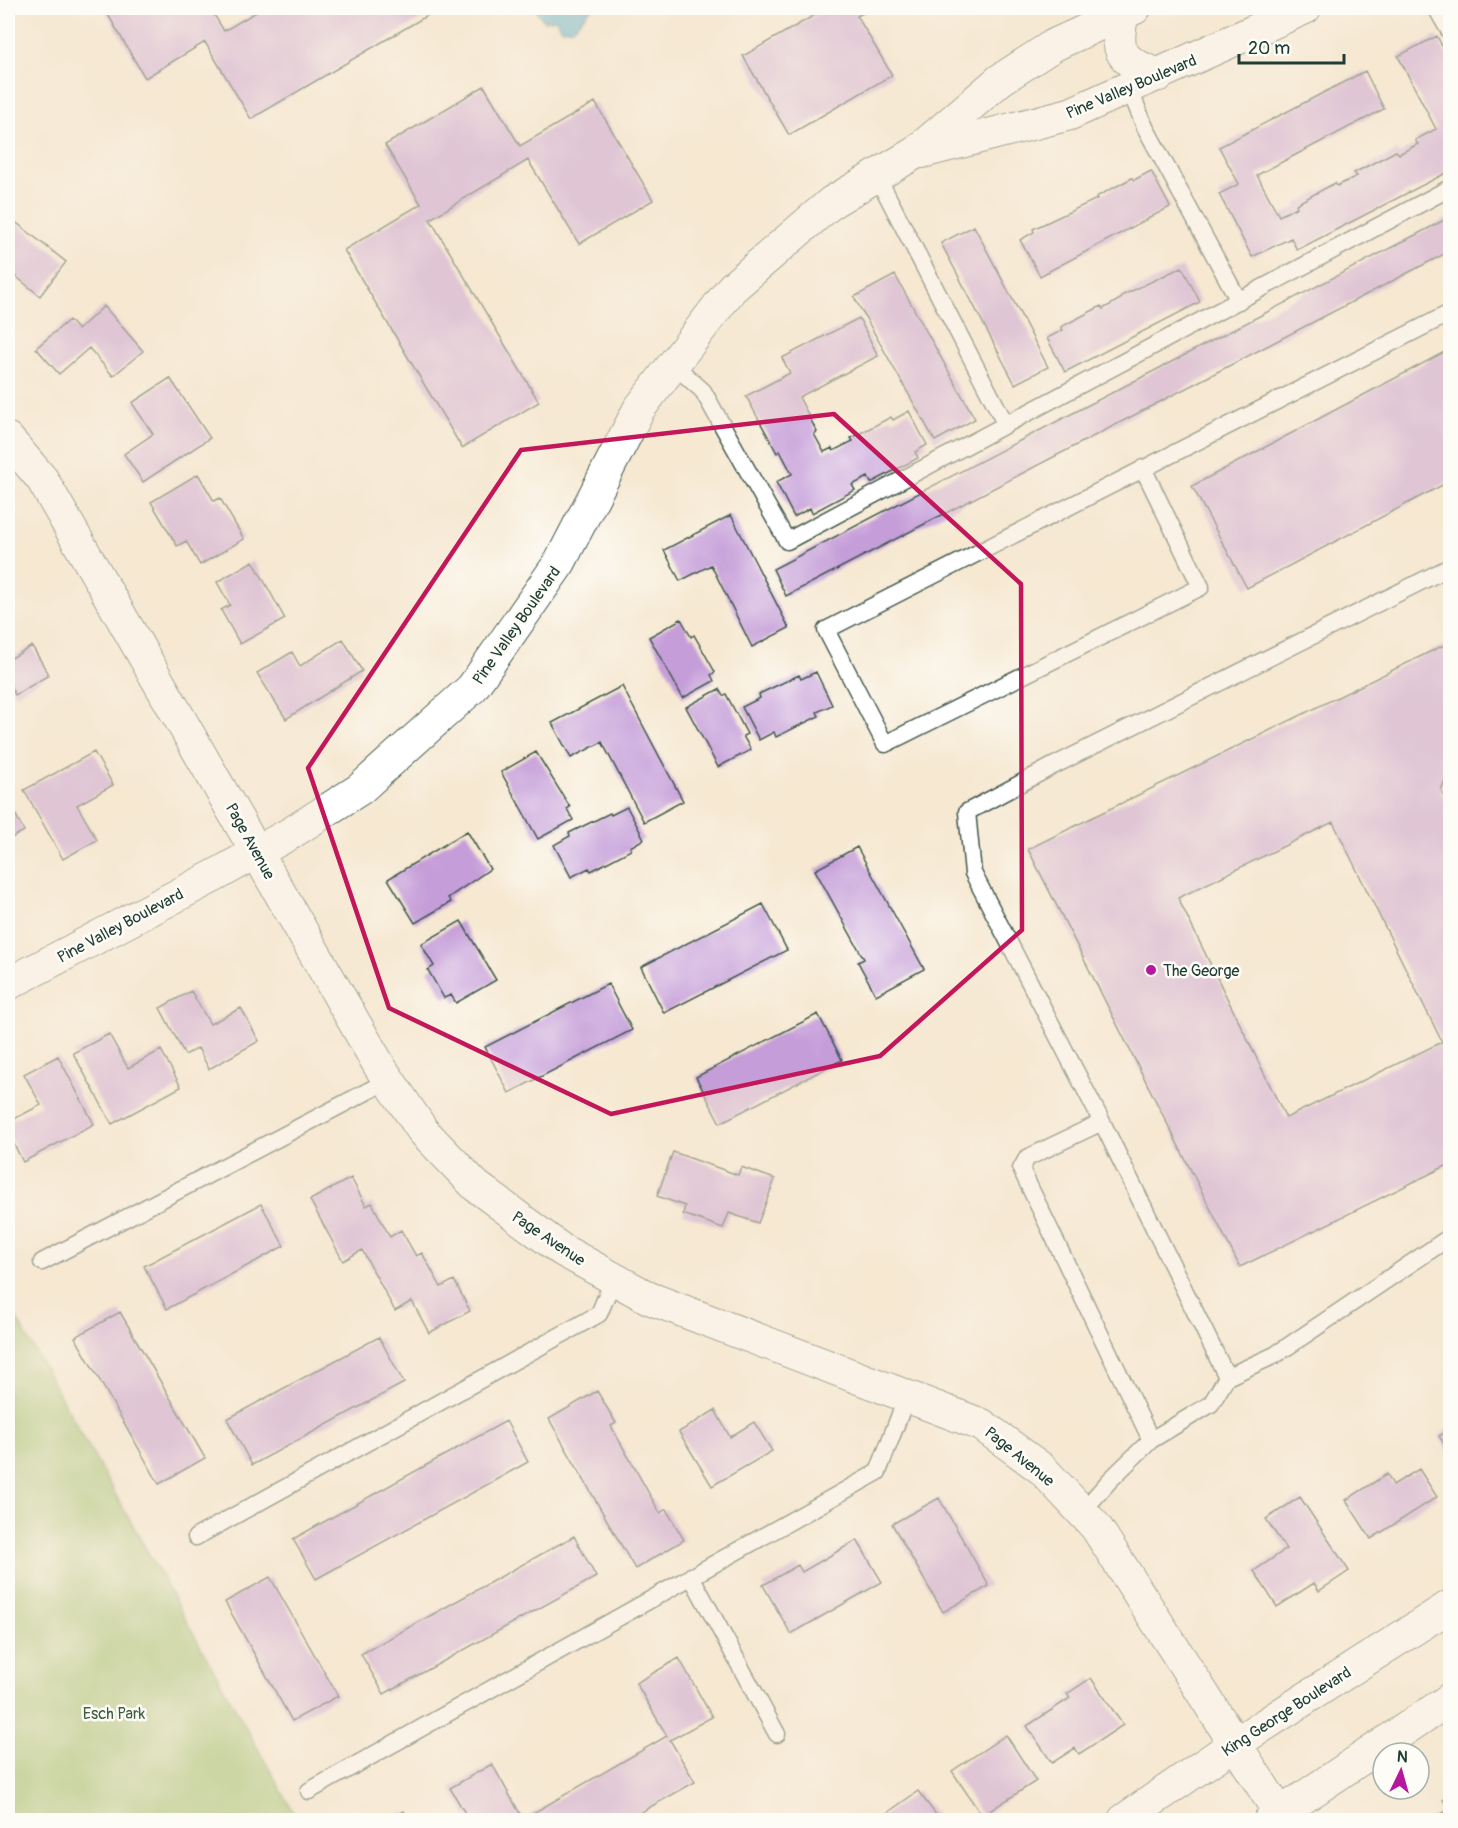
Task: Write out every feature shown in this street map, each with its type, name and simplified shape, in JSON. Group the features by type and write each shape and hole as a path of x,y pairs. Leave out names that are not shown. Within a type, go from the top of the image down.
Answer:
{"street":[{"name":"Pine Valley Boulevard","path":"915,153 1070,114 1305,8"},
{"name":"Pine Valley Boulevard","path":"8,984 257,852 360,789 472,688 560,561 639,409 732,288 832,202 915,153 1000,80 1054,45 1119,12"},
{"path":"1119,12 1118,35 1122,56 1137,67 1159,75"},
{"name":"Page Avenue","path":"8,439 42,479 389,1080 423,1131 476,1186 562,1250 649,1298 982,1425 1042,1469 1096,1527 1236,1743 1278,1818"},
{"name":"King George Boulevard","path":"1124,1821 1236,1743 1450,1606"},
{"path":"1278,1818 1450,1700"}],"lane":[{"path":"1436,8 1450,32"},
{"path":"1129,88 1145,127 1239,301"},
{"path":"877,176 1006,425"},
{"path":"674,364 703,391 787,541 1450,188"},
{"path":"1143,468 1201,587 885,744 826,630 1143,468 1450,313"},
{"path":"1227,1377 1102,1122 972,873 968,812 1064,761 1450,567"},
{"path":"42,1262 389,1080"},
{"path":"1102,1122 1027,1158 1021,1169 1151,1440"},
{"path":"1082,1512 1110,1480 1151,1440 1211,1404 1227,1377 1275,1355 1450,1237"},
{"path":"196,1537 599,1314 614,1278"},
{"path":"309,1791 878,1472 907,1396"},
{"path":"691,1576 777,1734"}],"highlighted area":[{"path":"834,414 1021,584 1022,930 880,1056 611,1114 389,1008 308,768 521,450"}],"green space":[{"name":"Esch Park","path":"8,1303 298,1820 8,1820"}],"water":[{"path":"534,8 592,8 573,28 562,29 556,19 544,21"}],"building":[{"path":"104,8 210,8 224,31 263,8 440,8 251,119 205,42 145,78"},
{"path":"827,8 872,8 857,16 892,75 789,135 743,56"},
{"path":"1437,36 1450,63 1450,171 1297,250 1291,238 1252,257 1219,194 1239,184 1219,147 1365,71 1384,109 1257,175 1279,216 1297,207 1296,204 1335,183 1337,186 1357,176 1354,173 1396,151 1399,154 1418,144 1415,140 1436,129 1398,56"},
{"path":"484,86 520,146 595,102 653,200 579,244 528,160 430,219 539,402 462,448 344,250 421,204 385,145"},
{"path":"1151,171 1170,207 1040,276 1020,240 1034,232 1033,229 1097,199 1096,197 1132,178 1134,180"},
{"path":"8,216 66,262 40,296 8,270"},
{"path":"1450,217 1450,251 786,596 773,569"},
{"path":"974,226 1048,367 1015,384 941,243"},
{"path":"1182,267 1200,302 1065,372 1047,338 1063,330 1061,327 1101,306 1103,309 1122,298 1121,296"},
{"path":"895,275 975,419 935,441 854,297"},
{"path":"104,306 143,351 113,376 89,348 59,374 36,348 69,320 78,330"},
{"path":"859,318 878,356 799,397 817,432 814,434 824,452 832,448 833,451 853,441 851,438 891,417 893,420 909,411 927,445 915,452 918,458 871,483 868,477 852,485 855,490 812,513 810,508 794,517 776,482 792,474 780,451 777,453 746,396 790,373 782,358"},
{"path":"1450,349 1450,481 1247,588 1192,486"},
{"path":"170,378 210,438 143,482 124,454 153,434 132,403"},
{"path":"198,474 214,501 220,498 244,539 200,565 186,541 177,546 151,502"},
{"path":"731,515 789,628 752,647 711,565 680,581 664,550"},
{"path":"253,561 285,619 240,644 221,610 230,605 217,582"},
{"path":"681,619 691,637 694,635 715,672 711,675 714,681 683,698 649,637"},
{"path":"343,639 362,671 286,719 257,673 292,652 300,666"},
{"name":"The George","path":"1450,642 1450,768 1441,790 1450,809 1450,1164 1240,1267 1028,849","holes":["1333,822 1442,1042 1286,1118 1178,898"]},
{"path":"32,646 49,675 15,695 10,685 8,686 8,660"},
{"path":"816,672 832,705 817,712 819,716 776,737 774,732 759,740 742,707 760,698 759,694 799,675 801,679"},
{"path":"622,686 683,801 644,822 602,742 571,758 552,723"},
{"path":"719,689 723,696 726,694 747,734 743,736 751,750 718,767 686,707"},
{"path":"94,752 113,785 77,805 97,840 63,859 24,790"},
{"path":"536,752 570,807 567,809 573,820 538,839 501,772"},
{"path":"8,800 24,831 8,840"},
{"path":"627,807 644,839 630,847 631,850 591,871 589,868 571,877 554,845 570,836 569,833"},
{"path":"467,831 490,869 448,898 451,902 415,923 388,879"},
{"path":"857,847 924,969 876,995 858,962 864,959 815,870"},
{"path":"763,904 787,950 664,1013 641,967"},
{"path":"461,921 496,980 456,1003 451,995 444,998 428,970 434,966 421,944"},
{"path":"608,984 632,1030 509,1093 485,1047"},
{"path":"191,991 210,1024 241,1008 259,1041 209,1069 198,1048 185,1055 160,1008"},
{"path":"818,1014 842,1060 720,1123 696,1077"},
{"path":"109,1034 128,1068 161,1050 181,1087 112,1124 73,1053"},
{"path":"58,1056 94,1124 23,1162 8,1132 8,1122 41,1105 24,1074"},
{"path":"673,1152 738,1175 741,1167 775,1179 758,1223 729,1213 723,1228 683,1214 685,1206 657,1196"},
{"path":"351,1178 366,1206 372,1203 390,1237 401,1230 416,1256 422,1253 441,1287 454,1280 470,1311 429,1333 412,1301 395,1311 362,1250 343,1261 310,1200"},
{"path":"261,1204 284,1246 167,1309 144,1266"},
{"path":"120,1312 205,1458 159,1484 75,1337"},
{"path":"379,1337 404,1383 252,1465 227,1419"},
{"path":"597,1391 616,1423 611,1426 660,1513 666,1509 684,1540 635,1569 549,1419"},
{"path":"715,1410 730,1437 754,1422 772,1451 712,1486 679,1432"},
{"path":"506,1421 528,1462 316,1579 293,1539"},
{"path":"1450,1429 1450,1454 1439,1436"},
{"path":"1419,1469 1437,1497 1371,1539 1346,1500 1387,1474 1393,1485"},
{"path":"1300,1497 1349,1571 1319,1591 1314,1583 1277,1607 1254,1571 1286,1549 1266,1519"},
{"path":"939,1498 989,1586 943,1612 892,1524"},
{"path":"574,1536 596,1577 384,1694 361,1654"},
{"path":"857,1540 882,1582 791,1634 763,1585 798,1565 802,1572"},
{"path":"270,1577 338,1696 292,1721 225,1602"},
{"path":"679,1658 712,1717 670,1740 695,1782 627,1820 469,1820 450,1788 492,1764 523,1819 667,1736 636,1683"},
{"path":"1091,1678 1123,1725 1079,1754 1075,1748 1052,1763 1027,1726 1070,1698 1067,1694"},
{"path":"1006,1735 1036,1781 982,1816 952,1771"},
{"path":"918,1791 940,1820 877,1820"},
{"path":"1450,1795 1450,1820 1432,1820 1449,1809 1443,1800"},
{"path":"404,1811 410,1820 388,1820"}],"place":[{"name":"The George","path":"1151,970"}]}
